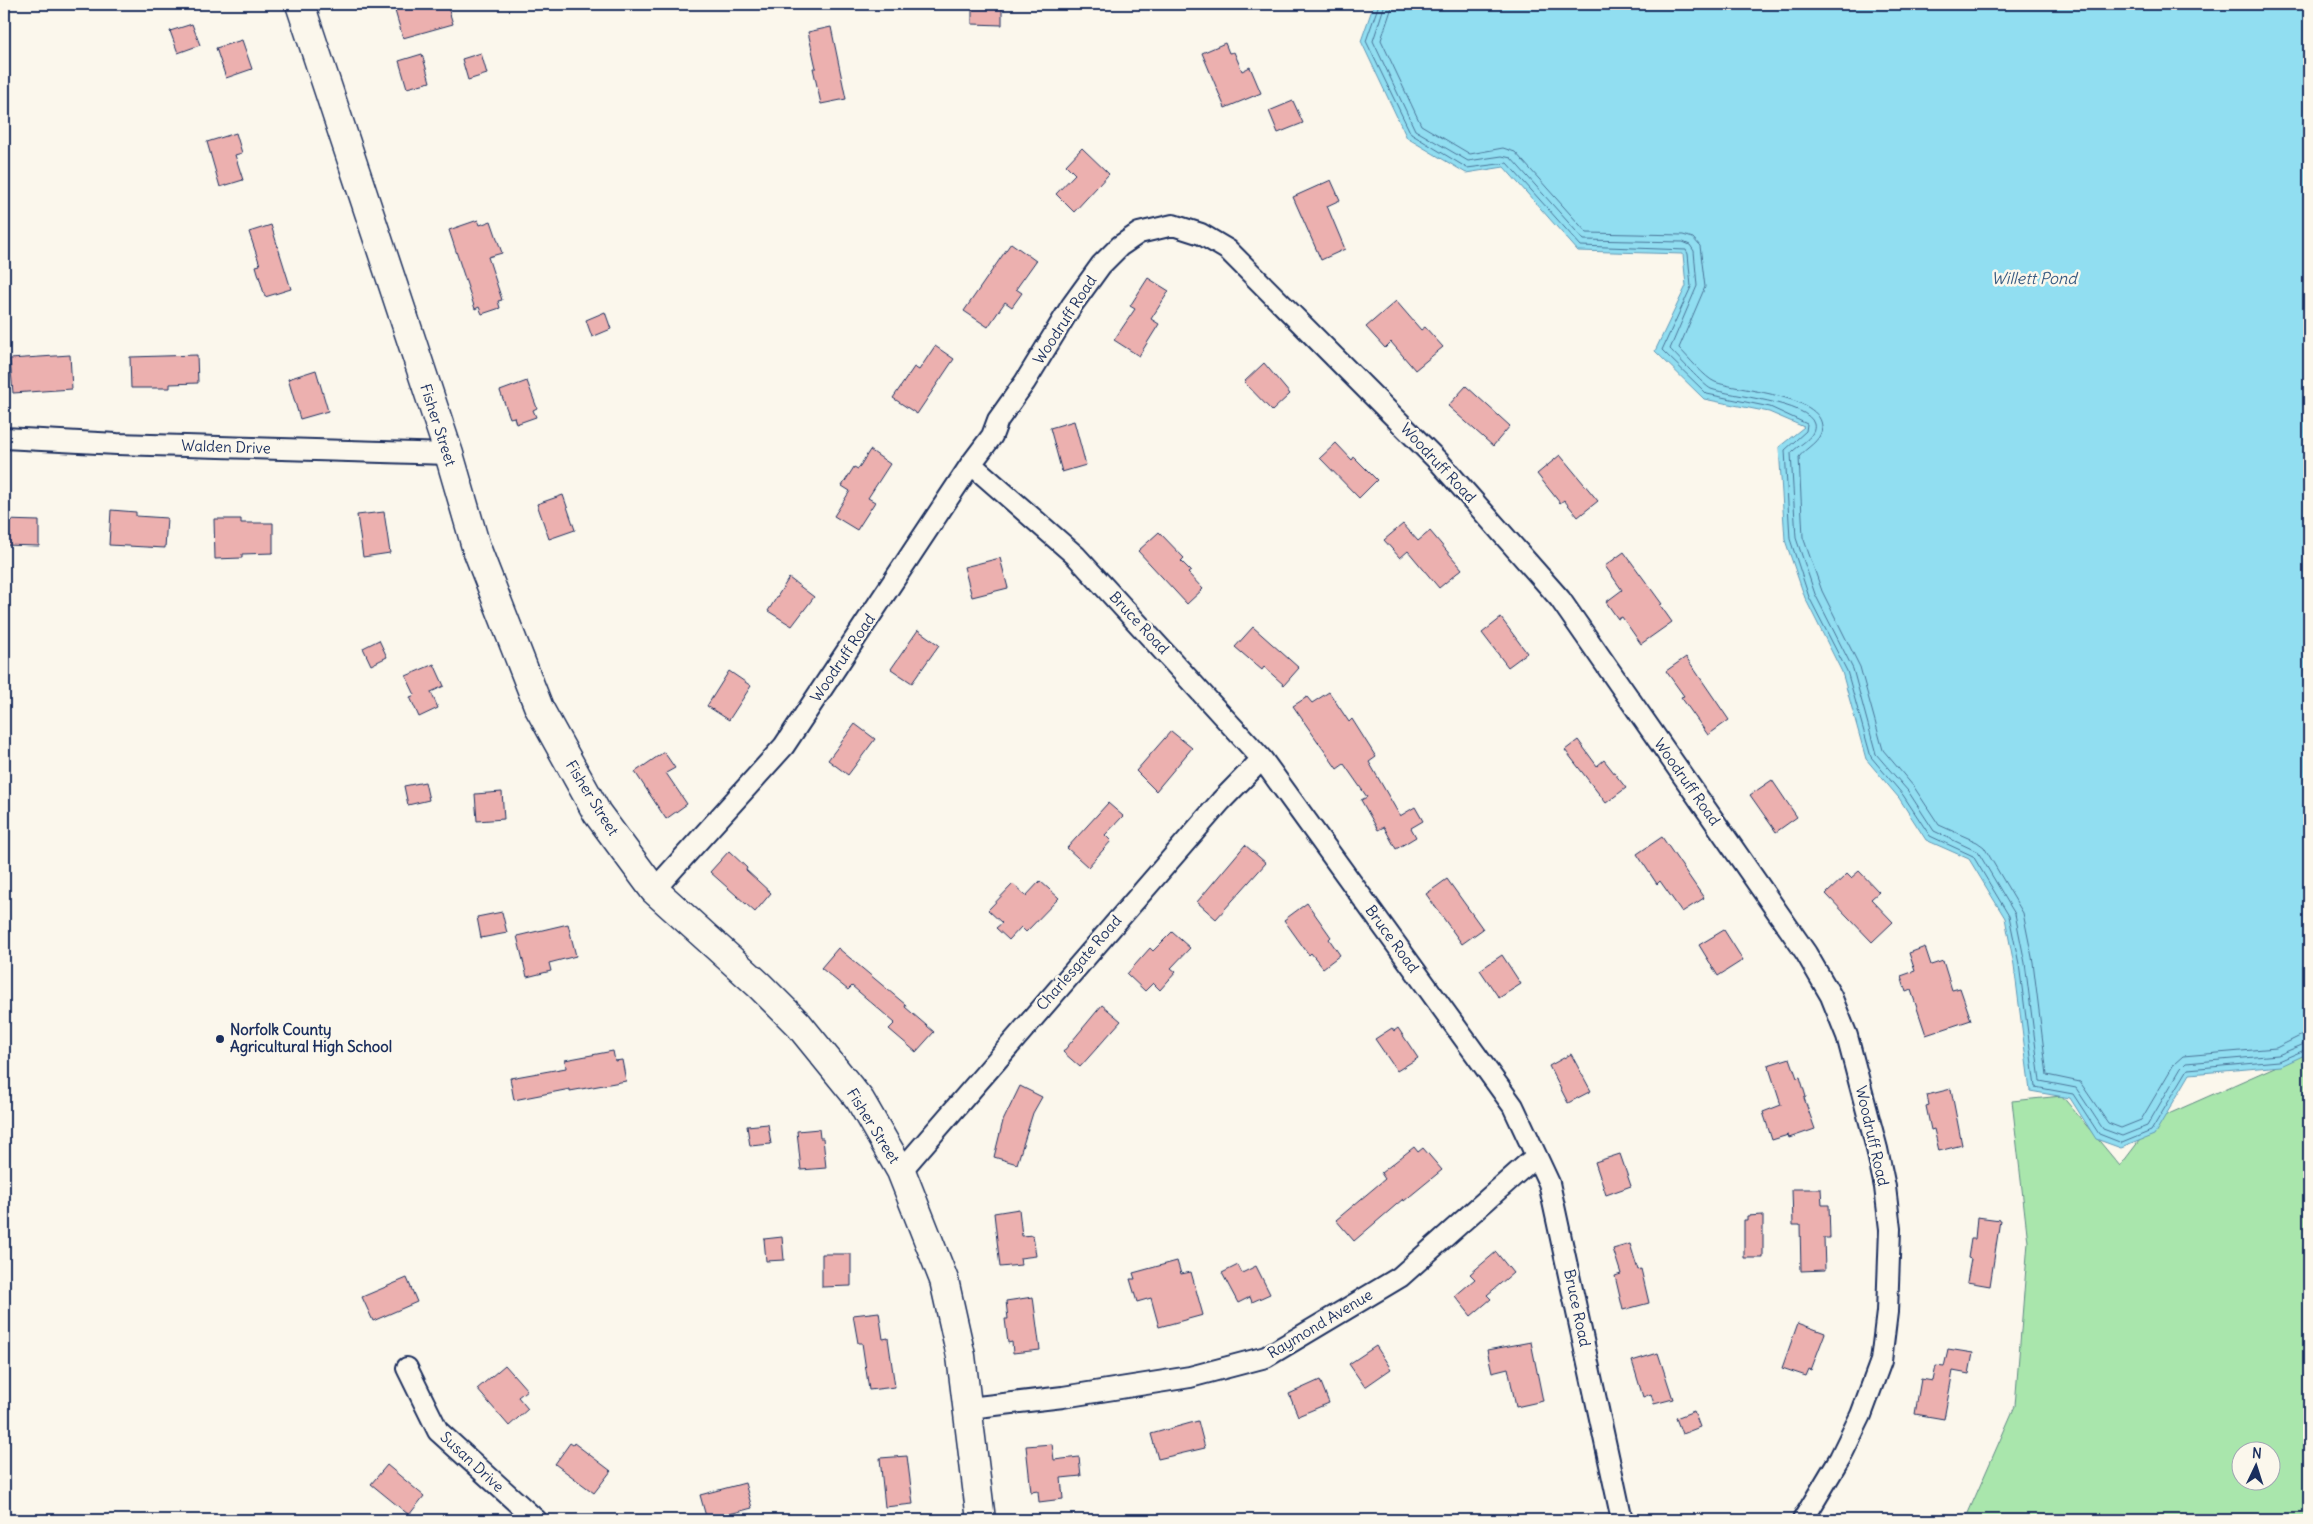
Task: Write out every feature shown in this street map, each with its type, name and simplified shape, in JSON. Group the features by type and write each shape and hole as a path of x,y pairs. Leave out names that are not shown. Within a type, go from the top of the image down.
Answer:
{"main road":[{"name":"Fisher Street","path":"300,4 448,454 476,547 539,708 597,813 654,890 759,984 799,1025 860,1100 900,1171 944,1280 961,1356 969,1408 981,1520"}],"street":[{"name":"Woodruff Road","path":"654,890 747,790 784,746 971,464 992,436 998,420 1025,382 1072,305 1101,266 1120,246 1139,234 1173,225 1201,234 1228,250 1440,463 1560,599 1806,953 1827,989 1847,1036 1877,1149 1890,1229 1887,1312 1881,1361 1861,1415 1840,1458 1803,1520"},
{"name":"Walden Drive","path":"4,438 117,444 448,454"},
{"name":"Bruce Road","path":"971,464 1076,556 1262,759 1513,1106 1549,1183 1622,1520"},
{"name":"Charlesgate Road","path":"900,1171 1220,801 1262,759"},
{"name":"Raymond Avenue","path":"969,1408 1063,1397 1190,1377 1266,1357 1400,1277 1536,1156"},
{"name":"Susan Drive","path":"407,1368 438,1431 536,1520"}],"green space":[{"path":"2309,1045 2309,1520 1965,1520 2015,1406 2028,1242 2012,1101 2062,1096 2120,1166 2155,1120 2297,1057"}],"water":[{"name":"Willett Pond","path":"1374,4 2309,4 2309,1053 2281,1066 2190,1074 2154,1135 2121,1148 2096,1139 2070,1098 2030,1091 2014,965 2005,918 1969,859 1926,840 1899,798 1866,759 1842,672 1805,598 1785,540 1779,447 1804,427 1769,412 1704,399 1655,351 1686,286 1683,254 1578,251 1504,167 1466,173 1407,138 1361,41"}],"building":[{"path":"393,4 447,4 453,24 403,38"},
{"path":"972,4 1002,4 1002,25 972,24"},
{"path":"192,24 200,45 178,53 170,31"},
{"path":"831,27 846,99 821,104 808,32"},
{"path":"242,40 252,69 226,78 216,48"},
{"path":"1225,43 1229,53 1234,52 1242,71 1250,67 1261,93 1225,108 1202,53"},
{"path":"481,53 487,74 468,80 462,59"},
{"path":"422,54 430,82 407,88 399,61"},
{"path":"1293,101 1303,123 1278,133 1269,111"},
{"path":"236,133 242,153 235,155 243,180 220,187 207,142"},
{"path":"1082,148 1109,174 1074,212 1056,194 1075,174 1066,165"},
{"path":"1331,180 1340,200 1327,206 1345,249 1321,260 1293,197"},
{"path":"478,220 480,225 491,221 502,253 488,257 502,300 498,301 500,308 482,314 479,307 475,309 449,230"},
{"path":"271,225 291,289 265,297 256,266 260,265 249,232"},
{"path":"1011,243 1036,261 1016,289 1022,293 1012,307 1005,302 988,327 964,311"},
{"path":"1148,278 1169,291 1151,319 1159,324 1139,356 1114,340 1135,309 1130,306"},
{"path":"1396,301 1421,330 1425,327 1443,347 1415,370 1391,342 1385,348 1366,327"},
{"path":"605,312 611,329 592,337 586,320"},
{"path":"935,346 954,359 917,414 893,398 914,367 919,370"},
{"path":"70,355 72,389 13,393 10,359"},
{"path":"197,355 198,383 170,384 170,388 131,388 130,357"},
{"path":"1264,363 1290,394 1272,411 1244,382"},
{"path":"316,370 328,411 300,419 288,379"},
{"path":"527,381 537,408 533,410 536,417 516,424 514,417 510,418 500,391"},
{"path":"1466,386 1510,426 1493,446 1448,406"},
{"path":"1074,421 1086,465 1062,472 1050,428"},
{"path":"1336,443 1352,460 1354,457 1377,480 1359,498 1320,458"},
{"path":"870,450 890,464 868,498 875,502 857,530 834,516 850,491 842,486 854,467 858,469"},
{"path":"1560,455 1598,501 1578,517 1564,500 1560,503 1537,474"},
{"path":"563,495 575,530 549,539 537,504"},
{"path":"111,510 136,512 136,516 167,518 165,548 109,545"},
{"path":"384,512 390,553 363,557 357,515"},
{"path":"214,519 241,519 241,523 273,523 273,553 242,554 242,558 215,559"},
{"path":"4,520 39,521 39,546 4,545"},
{"path":"1403,524 1418,541 1430,531 1462,569 1439,588 1408,551 1400,558 1384,540"},
{"path":"1159,532 1184,558 1181,561 1191,571 1188,573 1203,589 1187,604 1138,551"},
{"path":"1624,552 1662,604 1660,605 1672,622 1641,644 1622,617 1618,619 1606,602 1622,590 1605,566"},
{"path":"1000,558 1008,588 972,597 964,567"},
{"path":"789,578 814,597 792,626 768,611"},
{"path":"1501,618 1527,653 1508,667 1482,633"},
{"path":"1253,627 1299,668 1284,685 1264,667 1262,670 1235,647"},
{"path":"918,630 939,645 912,683 891,669"},
{"path":"379,640 387,657 371,665 363,648"},
{"path":"1686,657 1729,720 1708,735 1681,697 1684,696 1666,671"},
{"path":"434,664 444,686 431,692 438,708 419,717 410,697 415,695 406,676"},
{"path":"729,671 751,686 729,720 707,706"},
{"path":"1329,692 1349,722 1352,719 1376,757 1369,762 1400,816 1415,807 1423,821 1411,828 1416,837 1396,849 1384,827 1378,830 1361,800 1367,797 1344,764 1337,769 1293,706 1307,697 1312,703"},
{"path":"855,724 875,739 848,775 828,760"},
{"path":"1171,731 1192,748 1156,791 1136,771"},
{"path":"1578,740 1597,766 1604,760 1626,788 1606,803 1565,750"},
{"path":"664,752 675,768 666,773 687,804 666,819 635,772"},
{"path":"1772,780 1797,817 1776,832 1750,795"},
{"path":"425,782 429,800 408,805 404,786"},
{"path":"502,792 504,819 477,821 475,794"},
{"path":"1108,803 1123,816 1105,835 1111,841 1088,867 1067,848"},
{"path":"1662,837 1704,898 1682,912 1660,881 1657,884 1637,854"},
{"path":"1245,845 1266,863 1216,919 1197,902"},
{"path":"729,851 771,893 755,912 710,872"},
{"path":"1859,871 1879,892 1871,899 1893,922 1872,942 1826,894 1847,874 1851,878"},
{"path":"1447,879 1483,929 1462,944 1426,894"},
{"path":"1040,881 1059,898 1026,932 1021,927 1009,940 996,928 1002,923 988,910 1013,884 1026,896"},
{"path":"1307,903 1331,937 1329,939 1340,955 1323,968 1311,953 1309,955 1284,920"},
{"path":"502,912 507,933 481,938 477,917"},
{"path":"568,924 576,956 549,963 551,971 527,977 517,936"},
{"path":"1724,930 1743,960 1718,976 1699,945"},
{"path":"1172,932 1190,948 1171,968 1176,972 1160,990 1153,983 1145,991 1127,974 1150,948 1153,951"},
{"path":"1925,947 1931,965 1943,961 1952,990 1960,988 1971,1020 1926,1035 1911,990 1906,992 1901,976 1915,971 1909,953"},
{"path":"838,948 906,1005 905,1007 934,1032 916,1052 889,1029 895,1023 852,986 848,990 821,968"},
{"path":"1502,955 1521,984 1499,998 1480,970"},
{"path":"1102,1005 1121,1021 1080,1067 1063,1052"},
{"path":"1392,1028 1394,1031 1398,1028 1418,1058 1397,1071 1375,1039"},
{"path":"613,1051 615,1061 622,1060 626,1081 514,1100 510,1078 566,1068 565,1060"},
{"path":"1571,1054 1591,1091 1568,1103 1549,1066"},
{"path":"1790,1058 1797,1078 1800,1077 1806,1097 1804,1098 1815,1129 1789,1138 1788,1135 1772,1140 1763,1112 1781,1105 1768,1065"},
{"path":"1020,1086 1042,1097 1033,1113 1017,1164 994,1157 1003,1121"},
{"path":"1951,1089 1962,1145 1939,1151 1934,1129 1931,1130 1926,1106 1929,1105 1927,1095"},
{"path":"768,1124 771,1144 750,1146 747,1126"},
{"path":"819,1129 820,1138 823,1138 826,1168 801,1170 797,1131"},
{"path":"1414,1147 1418,1152 1423,1148 1442,1170 1404,1201 1403,1199 1354,1241 1336,1220 1385,1179 1381,1173"},
{"path":"1620,1154 1631,1186 1606,1195 1595,1162"},
{"path":"1792,1189 1821,1189 1822,1205 1829,1205 1830,1238 1824,1238 1825,1270 1801,1271 1800,1225 1793,1225"},
{"path":"1019,1209 1022,1236 1033,1235 1036,1256 1020,1258 1021,1265 1000,1267 994,1213"},
{"path":"1763,1215 1763,1258 1744,1258 1744,1220 1747,1220 1747,1216"},
{"path":"1977,1217 2000,1220 1990,1286 1967,1282 1971,1259 1968,1258 1971,1239 1975,1239"},
{"path":"782,1237 784,1260 766,1261 764,1239"},
{"path":"1630,1244 1638,1270 1641,1269 1649,1303 1623,1310 1615,1276 1621,1274 1613,1249"},
{"path":"1496,1252 1513,1273 1487,1295 1491,1299 1471,1316 1455,1296 1475,1279 1470,1274"},
{"path":"822,1254 851,1254 851,1286 822,1287"},
{"path":"1177,1261 1181,1274 1191,1272 1203,1315 1159,1327 1151,1298 1137,1302 1130,1279 1135,1279 1133,1273"},
{"path":"1238,1265 1242,1273 1256,1266 1270,1294 1252,1302 1250,1297 1238,1303 1222,1273"},
{"path":"407,1278 417,1302 373,1321 362,1297"},
{"path":"1033,1297 1040,1350 1013,1353 1012,1342 1008,1343 1005,1319 1008,1319 1006,1301"},
{"path":"879,1312 883,1339 888,1338 895,1387 869,1390 862,1343 858,1343 853,1315"},
{"path":"1798,1323 1825,1333 1811,1370 1809,1369 1806,1376 1782,1368"},
{"path":"1531,1342 1543,1401 1516,1407 1508,1368 1492,1372 1487,1350"},
{"path":"1376,1346 1391,1369 1365,1387 1349,1364"},
{"path":"1948,1349 1973,1353 1969,1374 1953,1371 1944,1419 1915,1414 1921,1379 1933,1381 1936,1366 1944,1367"},
{"path":"1658,1353 1673,1399 1654,1404 1651,1394 1643,1397 1632,1361"},
{"path":"505,1365 527,1390 518,1397 528,1409 509,1426 477,1389"},
{"path":"1320,1380 1329,1403 1298,1416 1289,1394"},
{"path":"1694,1411 1700,1427 1682,1434 1676,1418"},
{"path":"1198,1421 1205,1448 1158,1459 1151,1434"},
{"path":"570,1443 573,1445 574,1443 611,1471 594,1493 555,1464"},
{"path":"1052,1444 1054,1460 1079,1457 1081,1476 1061,1478 1063,1499 1039,1502 1038,1491 1031,1492 1026,1446"},
{"path":"907,1456 913,1504 885,1507 880,1458"},
{"path":"387,1465 424,1496 409,1515 371,1484"},
{"path":"745,1483 752,1508 707,1520 700,1495"}],"place":[{"name":"Norfolk County Agricultural High School","path":"220,1039"}]}
